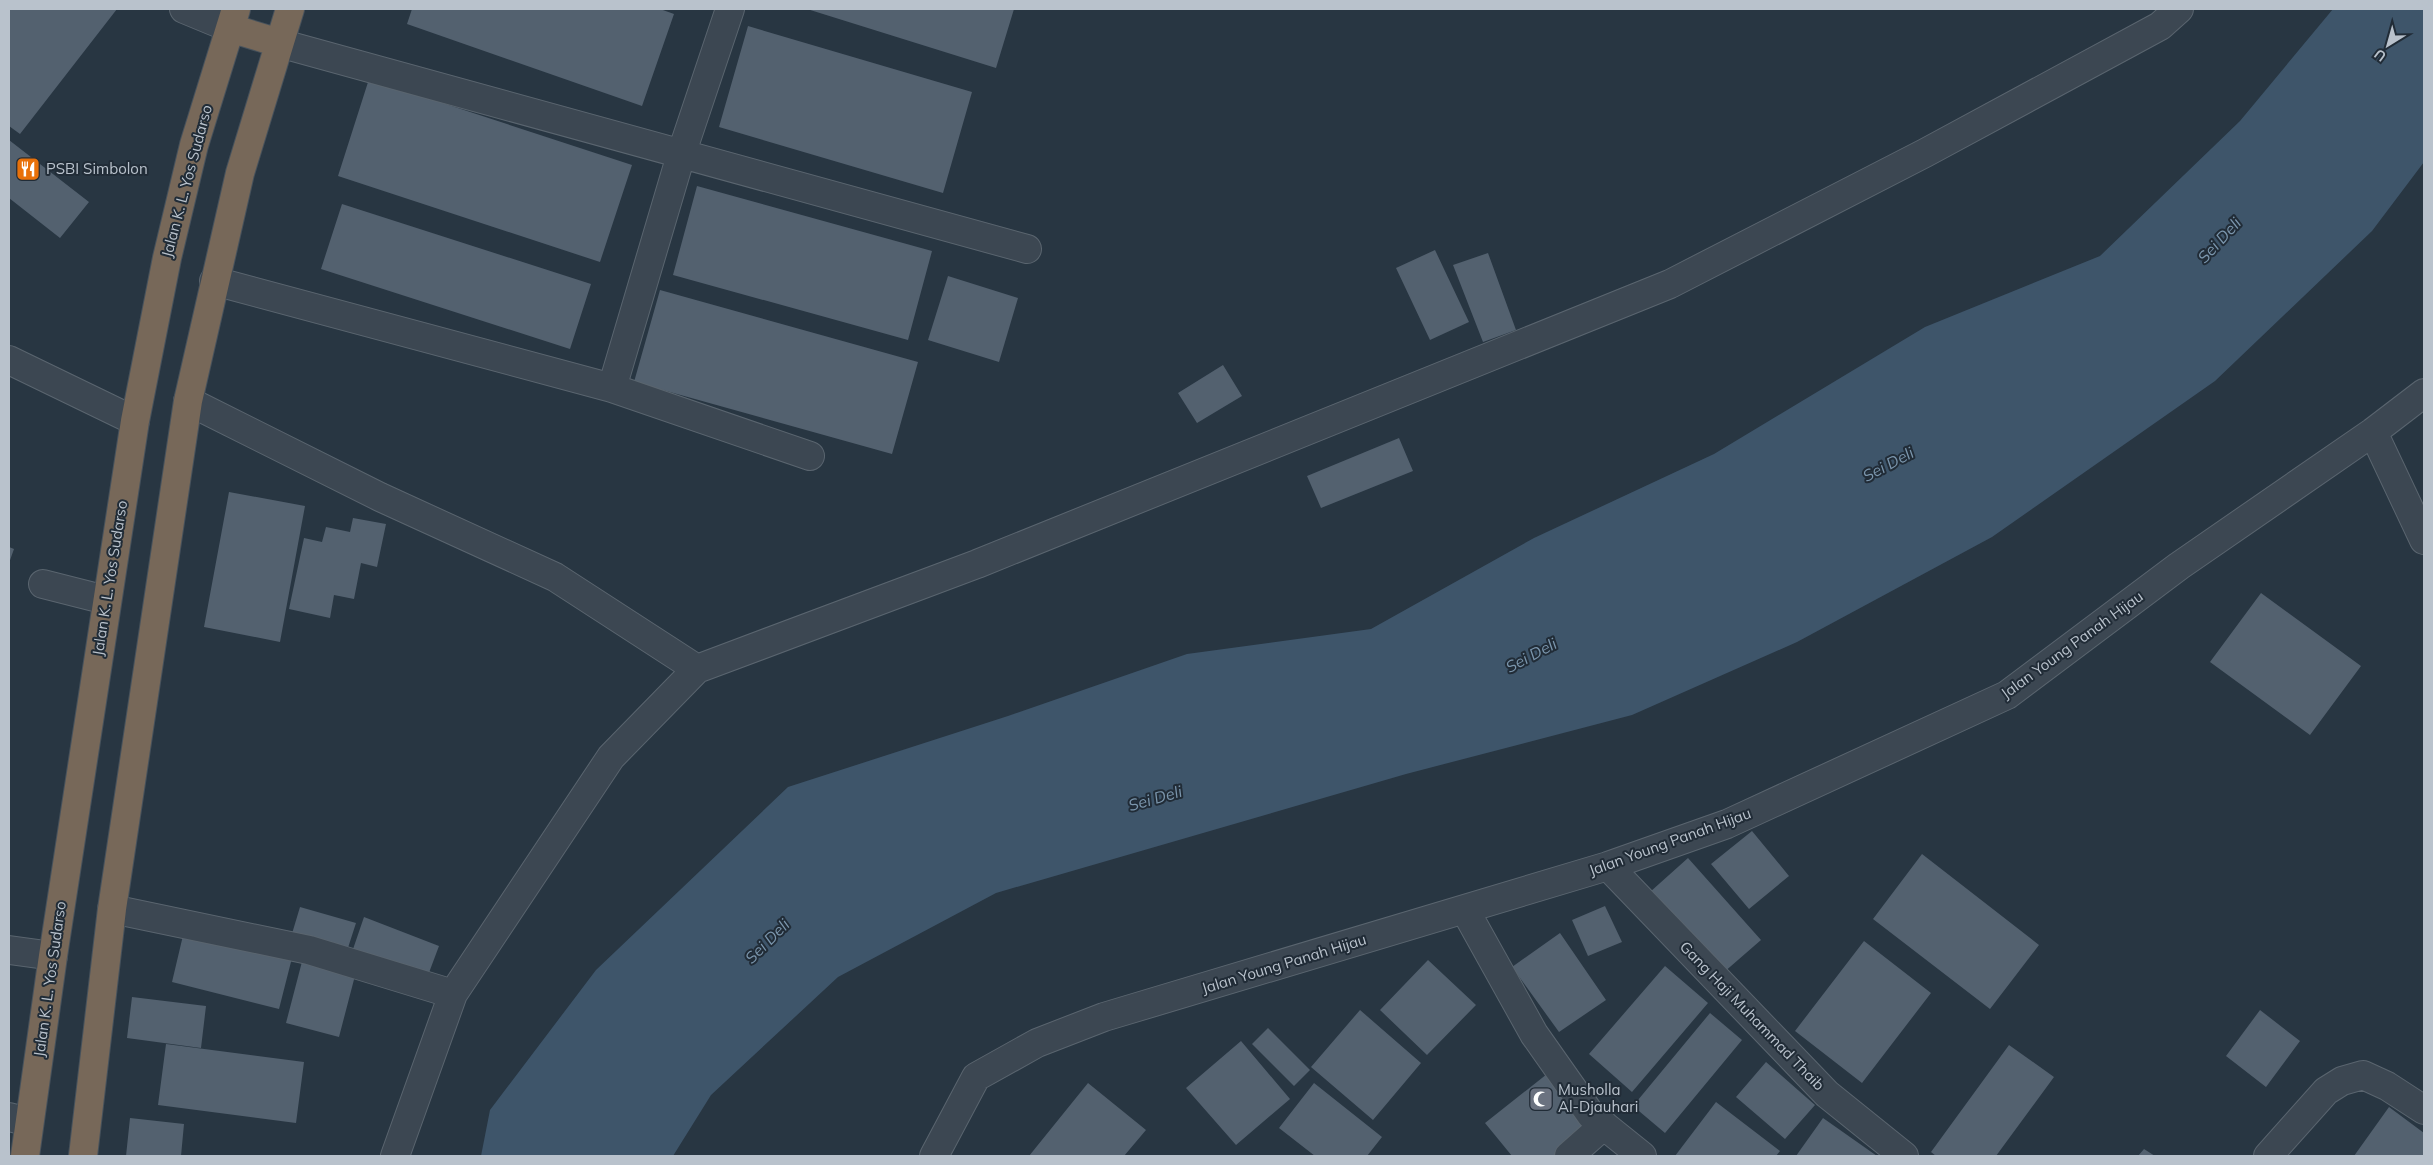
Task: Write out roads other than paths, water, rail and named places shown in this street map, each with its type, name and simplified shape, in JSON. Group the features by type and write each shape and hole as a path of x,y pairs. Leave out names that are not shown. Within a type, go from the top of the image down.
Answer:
{"highway":[{"path":"83,1156 112,909 188,401 240,173 290,9"},
{"path":"233,18 279,43"},
{"name":"Jalan K. L. Yos Sudarso","path":"25,1156 19,1120 53,956 106,600 135,421 167,258 194,145 233,18"}],"street":[{"path":"184,9 233,18"},
{"path":"612,388 681,155 730,9"},
{"path":"395,1156 453,994 611,757 697,669 977,564 1670,284 1925,153 2152,31 2179,9"},
{"path":"279,43 1027,250"},
{"path":"214,281 612,388 810,456"},
{"path":"9,360 135,421"},
{"name":"Jalan Young Panah Hijau","path":"934,1156 976,1078 1037,1043 1104,1017 1608,866 1727,824 2007,695 2179,566 2373,432 2424,393"},
{"path":"188,401 380,497 556,577 697,669"},
{"path":"2373,432 2424,540"},
{"path":"43,584 106,600"},
{"name":"Gang Haji Muhammad Thaib","path":"1608,866 1827,1094 1904,1156"},
{"path":"112,909 308,950 453,994"},
{"path":"1465,910 1534,1034 1591,1115 1642,1156"},
{"path":"9,950 53,956"},
{"path":"2268,1156 2326,1091 2342,1081 2364,1075 2387,1086 2424,1110"},
{"path":"1569,1156 1604,1125"}],"water":[{"name":"Sei Deli","path":"2333,9 2424,9 2424,162 2372,231 2215,381 1992,537 1797,642 1632,715 1406,774 996,893 838,977 711,1095 673,1156 481,1156 490,1110 596,970 788,787 1008,716 1187,654 1371,629 1534,538 1714,454 1925,327 2100,256 2240,121"}],"place":[{"name":"PSBI Simbolon","path":"28,169"},
{"name":"Musholla Al-Djauhari","path":"1541,1099"}]}
